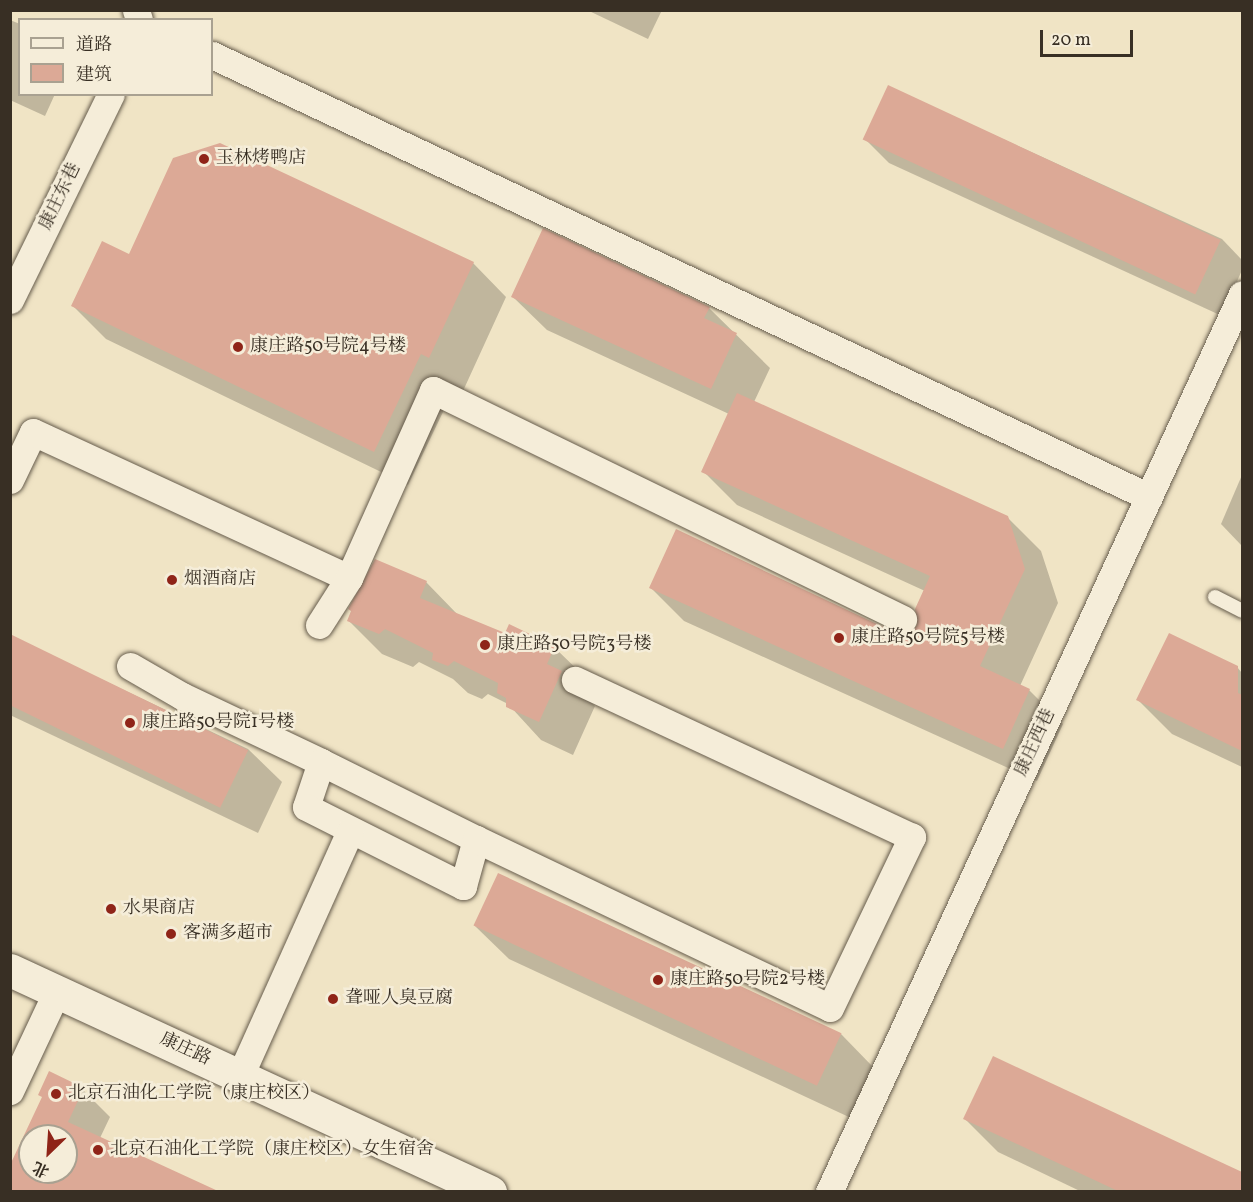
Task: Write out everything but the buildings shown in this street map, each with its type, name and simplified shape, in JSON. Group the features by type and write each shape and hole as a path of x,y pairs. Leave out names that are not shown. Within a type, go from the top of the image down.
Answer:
{"street":[{"path":"213,55 1149,497"},
{"name":"康庄东巷","path":"10,300 110,96"},
{"name":"康庄西巷","path":"829,1191 1242,294"},
{"path":"319,625 350,578 433,390 903,619"},
{"path":"10,480 33,432 350,578"},
{"path":"130,666 182,696 830,1008 912,837 575,680"},
{"path":"321,762 306,807 350,831 463,886 476,839"},
{"path":"240,1076 350,831"},
{"name":"康庄路","path":"10,970 490,1191"},
{"path":"12,1082 57,992"}],"lane":[{"path":"1215,597 1242,611"}],"place":[{"name":"玉林烤鸭店","path":"204,159"},
{"name":"康庄路50号院4号楼","path":"238,347"},
{"name":"烟酒商店","path":"172,580"},
{"name":"康庄路50号院5号楼","path":"839,638"},
{"name":"康庄路50号院3号楼","path":"485,645"},
{"name":"康庄路50号院1号楼","path":"130,723"},
{"name":"水果商店","path":"111,909"},
{"name":"客满多超市","path":"171,934"},
{"name":"康庄路50号院2号楼","path":"658,980"},
{"name":"聋哑人臭豆腐","path":"333,999"},
{"name":"北京石油化工学院（康庄校区）","path":"56,1094"},
{"name":"北京石油化工学院（康庄校区）女生宿舍","path":"98,1150"}]}
